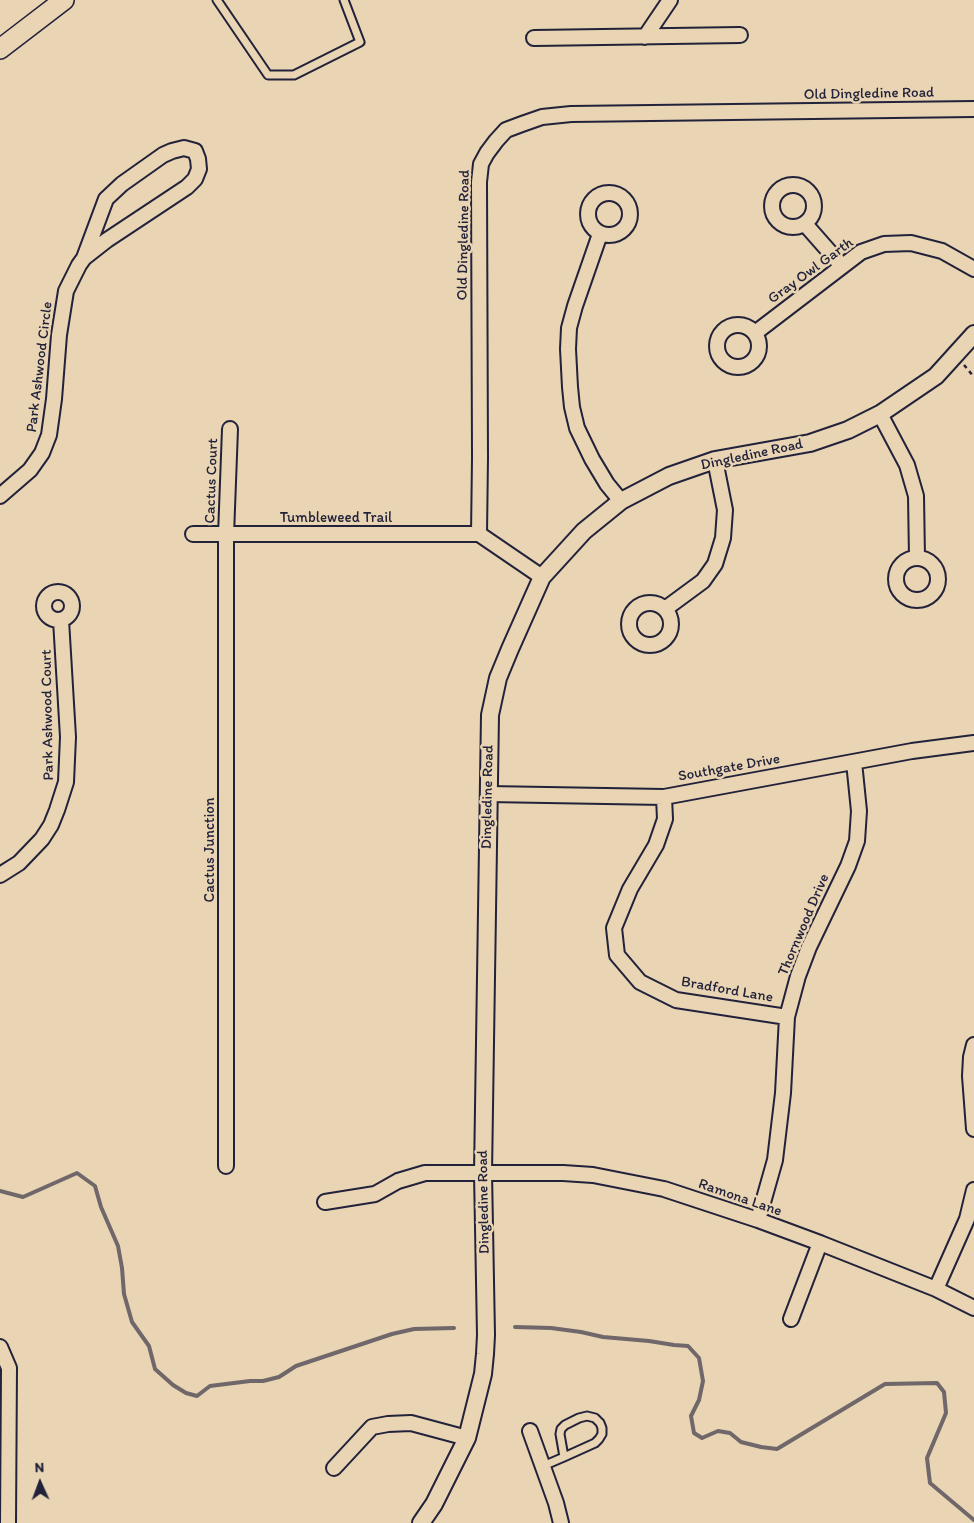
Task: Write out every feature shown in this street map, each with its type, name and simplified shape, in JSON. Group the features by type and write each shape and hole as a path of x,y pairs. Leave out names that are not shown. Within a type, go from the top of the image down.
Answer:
{"main road":[{"path":"0,50 64,0"}],"street":[{"path":"645,37 670,0"},
{"path":"534,38 740,35"},
{"name":"Old Dingledine Road","path":"479,534 479,182 481,164 487,153 506,130 542,118 571,114 974,109"},
{"name":"Park Ashwood Circle","path":"0,496 30,470 42,453 49,435 59,335 66,291 79,264 108,240 187,187 196,178 199,169 195,151 184,148 172,150 122,184 106,199 84,258"},
{"path":"806,224 842,266"},
{"path":"600,234 569,328 570,387 577,428 592,459 620,502"},
{"name":"Gray Owl Garth","path":"754,333 861,252 884,244 911,244 942,251 974,270"},
{"name":"Dingledine Road","path":"420,1523 434,1504 467,1438 485,1354 483,1173 490,715 498,678 542,577 584,531 620,502 669,476 715,460 810,442 848,430 880,414 936,376 974,334"},
{"path":"880,414 907,466 916,496 917,558"},
{"name":"Cactus Court","path":"226,535 230,429"},
{"path":"665,609 703,581 715,564 723,538 725,510 715,460"},
{"name":"Tumbleweed Trail","path":"193,534 479,534"},
{"path":"479,534 542,577"},
{"name":"Cactus Junction","path":"226,535 226,1166"},
{"name":"Park Ashwood Court","path":"0,875 20,863 42,839 57,810 66,782 68,737 62,620"},
{"name":"Southgate Drive","path":"488,794 664,797 912,751 974,743"},
{"name":"Thornwood Drive","path":"758,1220 775,1160 783,1093 787,1017 798,976 809,947 848,866 857,841 859,811 854,762"},
{"name":"Bradford Lane","path":"664,797 665,819 656,845 630,889 614,928 618,954 640,982 676,1000 787,1017"},
{"path":"974,1045 970,1076 974,1129"},
{"name":"Ramona Lane","path":"325,1202 374,1194 398,1181 425,1173 562,1173 593,1175 664,1190 758,1220 936,1289 974,1308"},
{"path":"936,1289 967,1219 974,1190"},
{"path":"791,1320 820,1243"},
{"path":"0,1347 9,1368 8,1523"},
{"path":"334,1468 372,1427 388,1424 411,1424 467,1438"},
{"path":"530,1431 561,1523"}],"lane":[{"path":"220,1 268,74 294,75 360,42 344,0"},
{"path":"543,1466 564,1457 599,1439 602,1434 602,1428 595,1418 587,1416 579,1418 561,1429 560,1434 564,1457"}],"path":[{"path":"962,363 974,377"}],"waterway":[{"path":"0,1191 23,1197 77,1173 95,1186 101,1207 118,1246 124,1294 132,1322 149,1346 155,1369 173,1385 186,1393 197,1396 210,1386 263,1381 279,1377 296,1366 392,1334 414,1329 454,1328"},
{"path":"515,1327 551,1328 603,1337 688,1346 699,1358 703,1381 699,1400 691,1416 694,1433 702,1438 718,1431 730,1433 741,1442 761,1447 777,1449 885,1384 937,1383 944,1392 946,1413 927,1458 930,1483 974,1520"}]}
